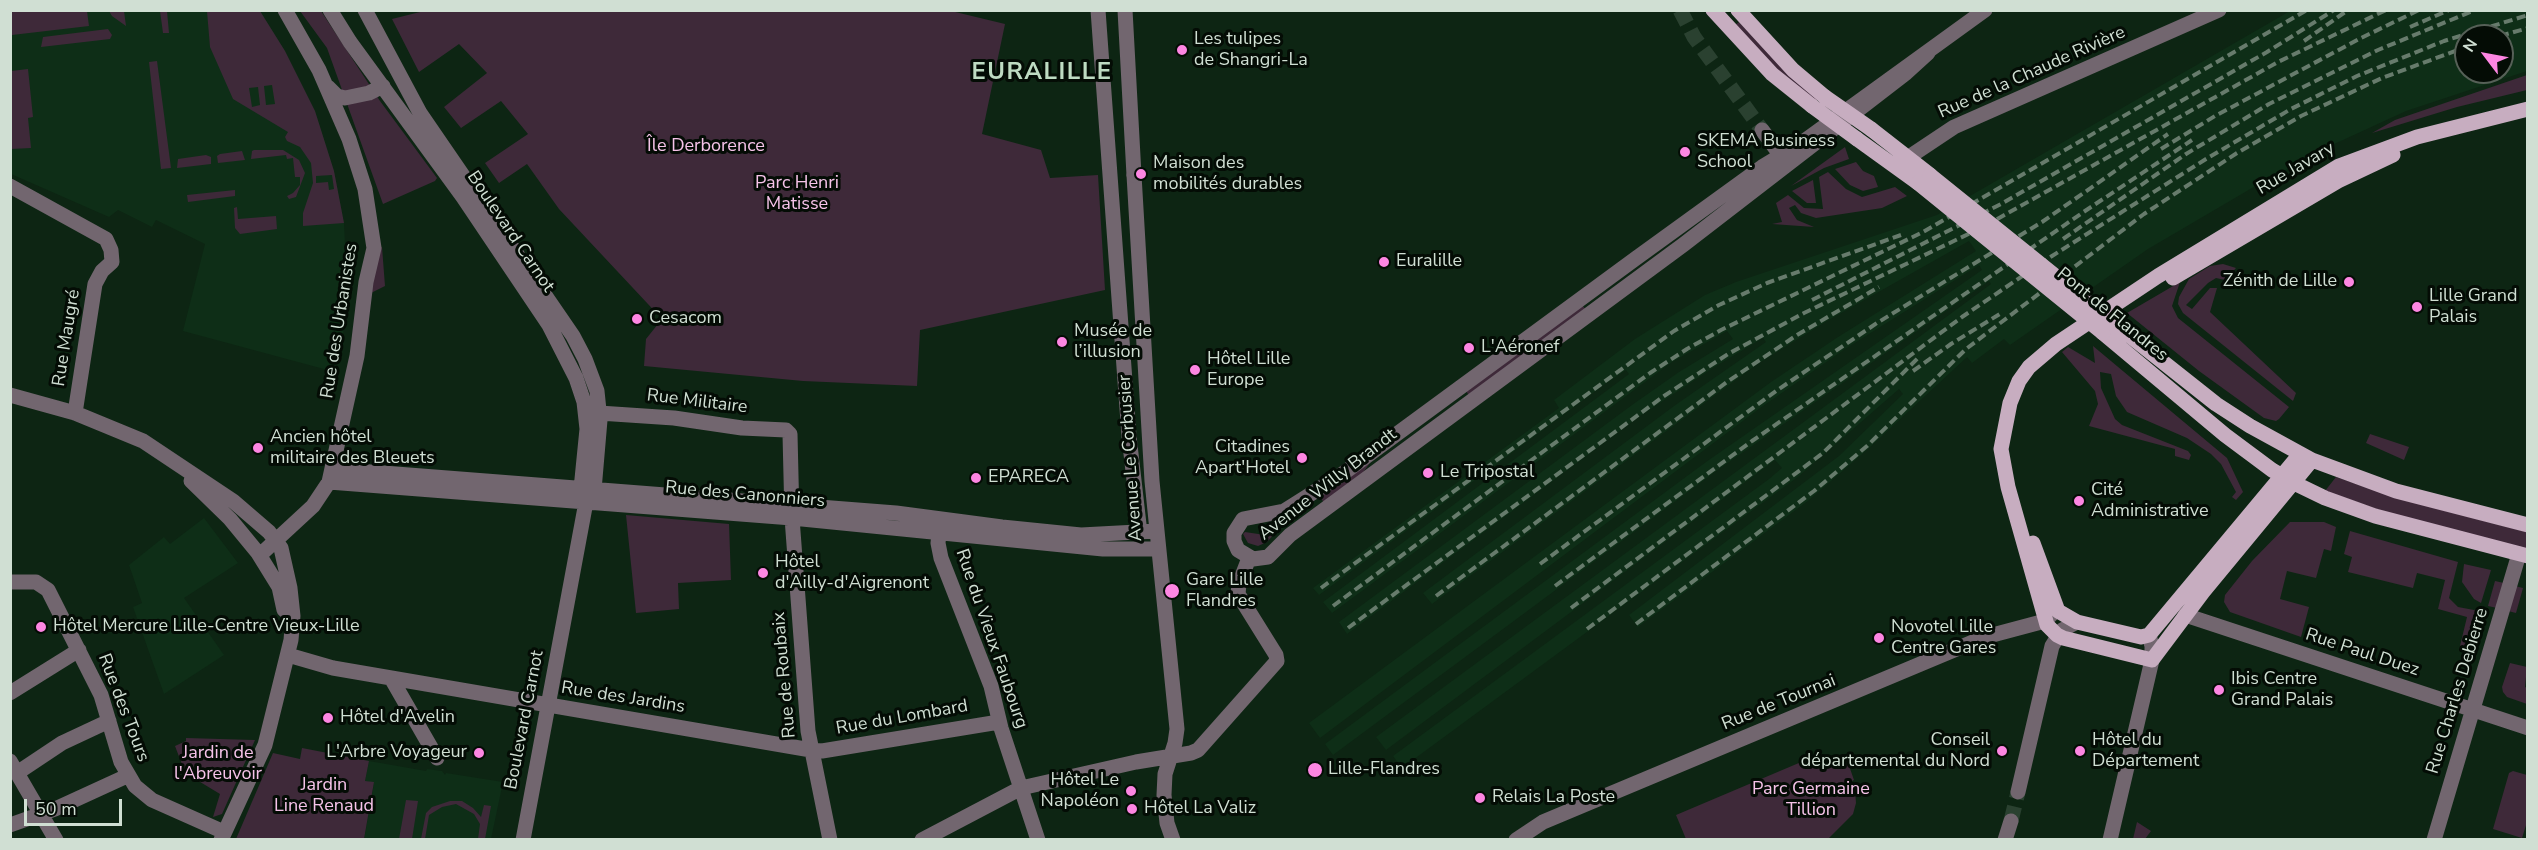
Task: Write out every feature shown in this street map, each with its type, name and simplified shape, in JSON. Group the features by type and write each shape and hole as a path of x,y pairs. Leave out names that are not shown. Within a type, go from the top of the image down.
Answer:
{"main road":[{"path":"1713,10 1772,74 1857,139 1904,163"},
{"path":"1738,10 1793,70 1825,97 1871,129 1904,163"},
{"name":"Rue Javary","path":"2057,635 2045,621 2002,464 2002,439 2005,423 2014,392 2029,367 2048,349 2158,276 2339,166 2417,137 2528,108"},
{"name":"Rue Javary","path":"2106,311 2213,256 2366,166 2436,141 2528,119"},
{"name":"Pont de Flandres","path":"1904,163 2109,329 2225,435 2288,480 2325,498 2366,513 2523,555"},
{"name":"Pont de Flandres","path":"2109,329 2216,404 2306,457 2396,490 2528,525"},
{"name":"Rue Javary","path":"2005,423 2007,448 2017,486 2056,608"},
{"path":"2057,635 2152,660 2306,457"},
{"path":"2056,608 2064,616 2078,622 2141,637 2149,635 2288,480"}],"street":[{"name":"Rue des Urbanistes","path":"260,555 313,506 331,476 357,356 366,282 374,248 372,225 362,178 349,139 328,87 285,10"},
{"name":"Boulevard Carnot","path":"330,10 463,197 561,344 576,378 585,410 583,495 523,840"},
{"name":"Boulevard Carnot","path":"358,10 380,40"},
{"name":"Boulevard Carnot","path":"366,10 420,113 573,336 594,383 599,413 599,443 583,495"},
{"name":"Avenue Le Corbusier","path":"1098,10 1129,436 1140,533"},
{"name":"Avenue Le Corbusier","path":"1125,10 1145,386 1156,531 1177,729 1165,774 1164,794 1171,834"},
{"name":"Avenue Willy Brandt","path":"1784,160 1643,253 1341,475 1284,511 1243,519 1235,530 1234,541 1238,550 1249,558 1268,557 1290,535 1603,305 1903,68 1928,53 1985,10"},
{"name":"Rue de la Chaude Rivière","path":"2156,40 2200,10"},
{"name":"Rue de la Chaude Rivière","path":"1904,163 1954,127 2156,40 2218,10"},
{"path":"328,87 337,96 345,98 369,93 380,82"},
{"path":"1762,130 1784,160"},
{"name":"Rue Maugré","path":"10,186 106,240 111,250 112,262 102,271 95,284 75,413"},
{"path":"10,395 75,413 143,441 233,501 277,541 286,564 292,604 292,631 288,655 265,745 223,836"},
{"name":"Rue Militaire","path":"599,413 674,418 789,432"},
{"name":"Rue de Roubaix","path":"789,432 792,512 811,750 830,840"},
{"path":"156,450 224,513 260,555 275,579 281,594 288,655"},
{"name":"Rue des Canonniers","path":"331,476 1081,535 1156,531"},
{"name":"Rue des Canonniers","path":"940,525 1103,549 1158,549"},
{"name":"Rue du Vieux Faubourg","path":"940,525 939,551 943,565 991,686 999,722 1038,840"},
{"name":"Rue Charles Debierre","path":"2434,840 2472,710 2523,555"},
{"path":"922,840 1021,788 1198,750 1276,663 1276,655 1238,594 1239,584 1249,558"},
{"name":"Rue des Tours","path":"10,582 28,580 42,585 48,591 101,695 128,776 135,786 152,800 223,836"},
{"path":"2045,621 2056,608"},
{"name":"Rue Paul Duez","path":"2184,615 2528,728"},
{"name":"Rue de Tournai","path":"1510,838 1543,822 1985,637 2045,621"},
{"path":"2018,792 2047,664 2057,635 2065,627 2078,622"},
{"path":"2110,840 2152,660 2149,635"},
{"path":"10,693 80,650"},
{"name":"Rue des Jardins","path":"288,655 333,668 811,750"},
{"path":"391,678 436,758"},
{"path":"56,840 14,767 109,721"},
{"name":"Rue du Lombard","path":"811,750 822,751 999,722"},
{"path":"10,825 55,809 128,776"},
{"path":"2005,840 2011,821"}],"shaded area":[{"path":"11,11 260,11 285,51 315,111 334,171 344,223 347,288 343,336 335,372 183,331 205,244 156,220 152,227 118,210 109,217 11,174"},
{"path":"2290,11 2527,11 2527,71 2514,75 2514,24 2454,24 2454,84 2488,84 2406,111 2330,146 2252,188 2148,249 2010,345 2004,339 1972,363 1967,357 1809,500 1638,627 1629,615 1839,456 1903,394 1899,389 1799,476 1402,768 1393,756 1782,468 1775,460 1386,750 1376,737 1991,284 1989,281 1719,469 1333,755 1325,744 1706,462 1982,270 1979,265 1845,349 1760,408 1320,738 1309,723 1771,382 1838,337 1976,251 1969,241 1827,321 1756,365 1432,604 1423,593 1674,406 1766,342 1763,338 1716,366 1640,416 1347,634 1339,622 1632,405 1679,372 1733,339 1727,331 1672,362 1332,613 1323,602 1629,374 1626,370 1319,595 1313,588 1559,408 1554,400 1635,339 1705,295 1736,282 1937,215"},
{"path":"204,518 238,563 184,598 224,655 164,694 133,607 142,603 129,565 164,537 170,544"},
{"path":"369,761 426,771 427,769 442,771 445,775 446,773 503,782 491,839 364,840 374,783 365,781"}],"green space":[{"name":"Parc Henri Matisse","path":"947,10 1005,24 982,134 1041,150 1050,178 1098,175 1105,290 920,330 917,386 803,381 644,366 646,339 662,319 559,209 527,164 499,183 485,163 528,134 501,101 461,128 444,107 487,73 459,44 419,72 392,19 424,11"},
{"path":"10,11 87,11 89,26 12,35"},
{"path":"109,11 124,11 126,26 112,16"},
{"path":"160,11 167,11 169,33 163,33"},
{"path":"207,11 260,11 285,51 315,111 334,171 344,223 303,226 303,213 313,183 311,163 300,147 287,141 285,137 288,132 233,99 210,47","holes":["272,85 275,104 266,105 264,86","258,87 260,105 252,107 249,88","332,175 334,189 329,190 328,182 316,183 316,176"]},
{"path":"300,11 321,11 380,101 437,178 435,181 383,204 327,48"},
{"path":"1739,22 1789,73 1818,98 1816,102 1788,81 1734,26"},
{"path":"108,29 112,35 110,39 41,47 43,37"},
{"path":"157,61 171,168 161,169 149,62"},
{"path":"28,69 33,117 28,118 31,148 11,149 11,71"},
{"path":"2527,75 2527,90 2457,107 2372,133 2395,120 2501,84 2514,84 2514,79"},
{"path":"1845,147 1849,159 1824,168 1791,186"},
{"path":"254,150 283,150 299,160 305,173 296,197 289,199 287,196 300,185 300,177 295,177 293,158 287,159 286,155 251,159"},
{"path":"242,151 245,160 218,163 217,156 220,154"},
{"path":"206,155 211,157 211,164 177,168 178,159"},
{"path":"1856,162 1863,171 1874,176 1878,187 1863,191 1850,185 1835,169"},
{"path":"1828,172 1846,189 1862,197 1895,187 1907,196 1882,208 1816,218 1801,213 1795,205 1789,208 1797,220 1814,227 1772,224 1782,222 1776,203 1788,195 1804,208 1823,209 1819,177"},
{"path":"1813,180 1816,203 1807,203 1792,191"},
{"path":"235,190 235,196 188,202 187,195"},
{"path":"237,207 238,219 276,216 277,229 240,234 235,228 234,208"},
{"path":"382,247 385,286 369,294 379,248"},
{"path":"2223,264 2236,268 2225,280 2216,278 2208,283 2186,305 2192,309 2210,288 2217,288 2210,312 2296,393 2293,401 2183,313 2178,304 2179,297 2189,279 2210,266"},
{"path":"2180,282 2172,306 2178,318 2289,407 2279,419 2276,421 2264,418 2199,371 2127,313"},
{"path":"1582,305 1587,311 1470,397 1466,391"},
{"path":"2093,346 2227,458 2243,492 2236,500 2232,497 2236,492 2221,464 2211,454 2187,438 2127,412 2116,396 2111,374 2100,372 2101,388 2115,419 2122,425 2188,451 2191,455 2189,460 2175,456 2175,449 2089,426 2098,404 2095,391 2062,352 2068,347 2095,363"},
{"path":"2370,434 2409,447 2404,460 2366,443"},
{"path":"1372,460 1362,474 1325,504 1317,493"},
{"path":"2336,477 2404,500 2527,532 2527,550 2400,517 2325,491"},
{"path":"626,515 729,524 731,580 678,583 679,609 636,613"},
{"path":"2290,522 2324,522 2336,527 2331,551 2324,549 2316,578 2287,571 2280,599 2309,607 2301,637 2230,612 2224,602 2225,595 2252,561"},
{"path":"1277,531 1267,542 1258,546 1248,543 1243,534 1245,532 1265,535"},
{"path":"2350,531 2458,562 2449,598 2458,607 2474,610 2479,608 2468,648 2460,646 2467,617 2438,609 2445,580 2417,573 2413,588 2348,572 2352,557 2344,554"},
{"path":"2464,564 2491,570 2481,603 2474,599 2462,582"},
{"path":"2495,581 2504,583 2497,608 2488,606"},
{"path":"2515,586 2523,588 2516,613 2508,611"},
{"path":"2510,663 2527,667 2525,687 2527,688 2527,704 2507,697 2503,692 2502,687"},
{"name":"Jardin de l'Abreuvoir","path":"186,738 255,740 222,814 213,817 220,794 182,771 183,767 175,746 186,741"},
{"name":"Jardin Line Renaud","path":"302,748 369,761 365,781 374,782 364,839 236,839 273,753 300,759"},
{"name":"Parc Germaine Tillion","path":"1813,757 1824,760 1831,766 1847,760 1854,780 1848,783 1851,791 1855,790 1856,803 1853,814 1828,839 1686,839 1676,815"},
{"path":"2513,771 2527,775 2527,822 2522,838 2493,829 2509,773"},
{"path":"406,800 418,801 412,839 399,839"},
{"path":"450,801 462,801 481,817 484,805 491,806 485,839 478,839 480,824 474,814 456,804 442,807 429,815 425,839 421,839 426,813 432,807"},
{"path":"2137,822 2151,831 2145,839 2133,839"}],"tunnel":[{"path":"1680,10 1694,37 1762,130"},
{"path":"2011,821 2018,792"}],"railway":[{"path":"1333,606 1650,373 1687,349 1721,330 1923,232 2307,10"},
{"path":"1812,300 2001,204 2267,52 2334,10"},
{"path":"2304,41 2348,10"},
{"path":"1348,628 1664,396 1728,354 1804,313 1983,227 2278,62 2386,10"},
{"path":"2161,149 2215,116 2361,38 2419,10"},
{"path":"2410,27 2449,10"},
{"path":"2063,239 2186,154 2269,104 2378,50 2475,10"},
{"path":"1571,608 1962,317 2052,256 2206,159 2291,109 2357,76 2444,41 2528,15"},
{"path":"2514,32 2528,28"},
{"path":"1636,624 1814,491 1867,446 1966,349 2144,214 2237,153 2301,116 2382,78 2454,51"},
{"path":"1540,564 1776,391 1877,323 2042,222 2168,134"},
{"path":"1555,586 1752,441 2085,211 2192,140"},
{"path":"1321,588 1674,331 1719,305 1767,283 1901,235"},
{"path":"1436,596 1727,382 1797,335 1879,287"},
{"path":"1913,371 2003,312"},
{"path":"1587,629 1823,453 1918,358"}],"place":[{"name":"Les tulipes de Shangri-La","path":"1182,50"},
{"name":"SKEMA Business School","path":"1685,152"},
{"name":"Maison des mobilités durables","path":"1141,174"},
{"name":"Euralille","path":"1384,262"},
{"name":"Zénith de Lille","path":"2349,282"},
{"name":"Lille Grand Palais","path":"2417,307"},
{"name":"Cesacom","path":"637,319"},
{"name":"Musée de l’illusion","path":"1062,342"},
{"name":"L'Aéronef","path":"1469,348"},
{"name":"Hôtel Lille Europe","path":"1195,370"},
{"name":"Ancien hôtel militaire des Bleuets","path":"258,448"},
{"name":"Citadines Apart'Hotel","path":"1302,458"},
{"name":"Le Tripostal","path":"1428,473"},
{"name":"EPARECA","path":"976,478"},
{"name":"Cité Administrative","path":"2079,501"},
{"name":"Hôtel d'Ailly-d'Aigrenont","path":"763,573"},
{"name":"Gare Lille Flandres","path":"1172,591"},
{"name":"Hôtel Mercure Lille-Centre Vieux-Lille","path":"41,627"},
{"name":"Novotel Lille Centre Gares","path":"1879,638"},
{"name":"Ibis Centre Grand Palais","path":"2219,690"},
{"name":"Hôtel d'Avelin","path":"328,718"},
{"name":"Conseil départemental du Nord","path":"2002,751"},
{"name":"Hôtel du Département","path":"2080,751"},
{"name":"L'Arbre Voyageur","path":"479,753"},
{"name":"Lille-Flandres","path":"1315,770"},
{"name":"Hôtel Le Napoléon","path":"1131,791"},
{"name":"Relais La Poste","path":"1480,798"},
{"name":"Hôtel La Valiz","path":"1132,809"}],"district":[{"name":"EURALILLE","path":"1042,73"}],"park label":[{"name":"Île Derborence","path":"706,147"}]}
